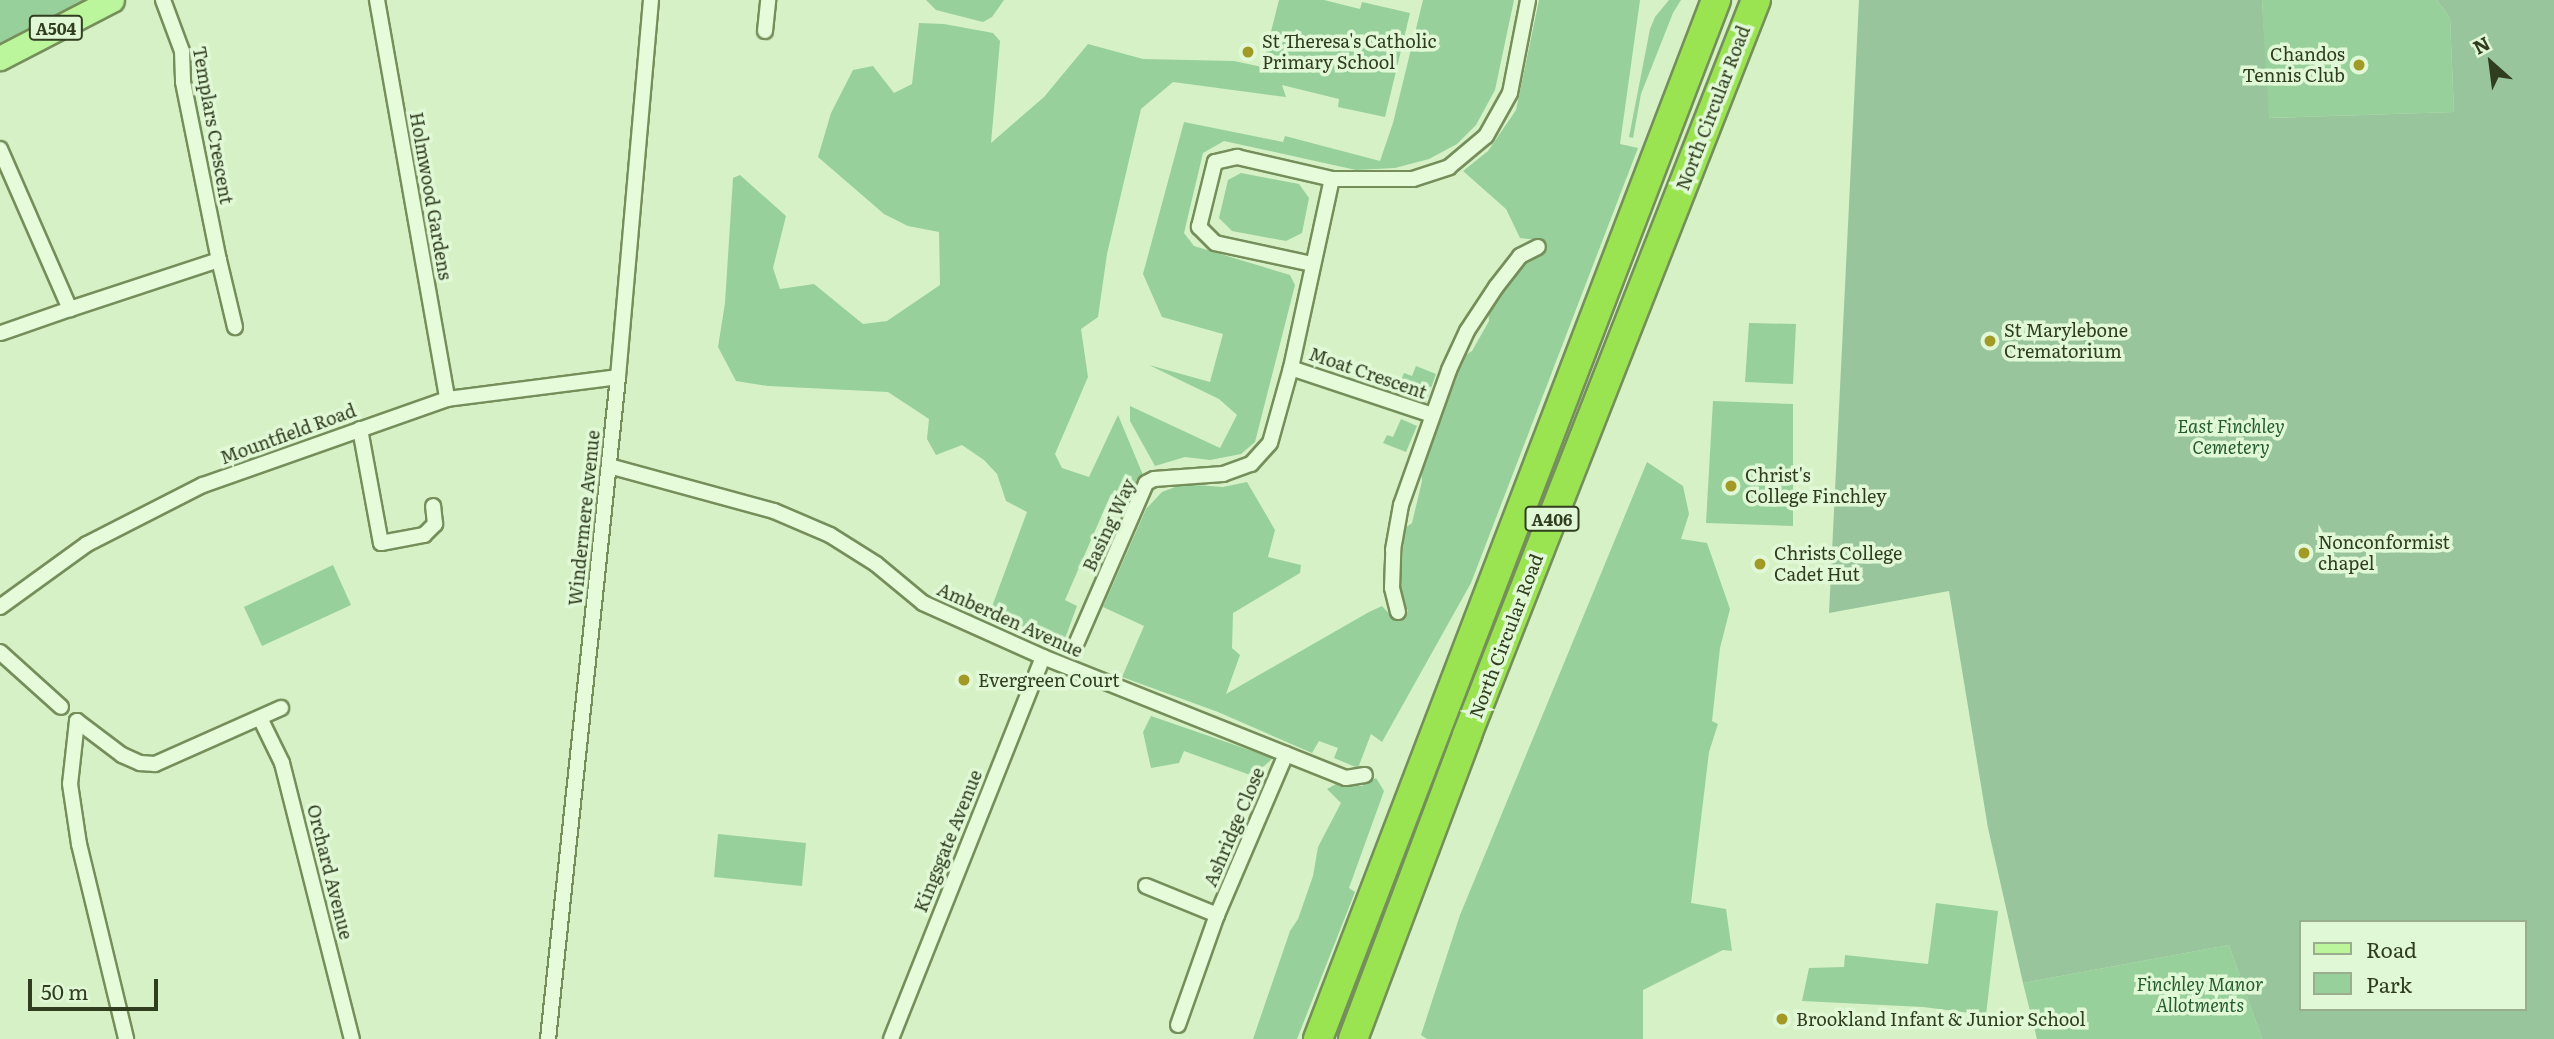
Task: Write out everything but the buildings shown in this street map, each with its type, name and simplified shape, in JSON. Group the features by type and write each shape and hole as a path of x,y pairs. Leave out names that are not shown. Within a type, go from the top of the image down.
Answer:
{"highway":[{"name":"North Circular Road","path":"1318,1039 1716,0"},
{"name":"North Circular Road","path":"1353,1039 1467,735 1756,0"}],"main road":[{"name":"A504","path":"0,58 112,0"}],"street":[{"name":"Templars Crescent","path":"163,0 182,51 183,82 235,327"},
{"name":"Holmwood Gardens","path":"377,0 447,399"},
{"name":"Windermere Avenue","path":"548,1039 618,377 652,0"},
{"path":"765,31 768,0"},
{"path":"1312,264 1215,243 1199,227 1215,162 1237,157 1332,180 1413,179 1449,167 1486,136 1510,93 1528,0"},
{"path":"0,149 70,309"},
{"name":"Basing Way","path":"1077,642 1146,483 1154,479 1223,474 1251,464 1270,443 1291,368 1332,180"},
{"name":"Moat Crescent","path":"1398,612 1392,588 1395,538 1401,505 1432,415 1467,331 1520,257 1538,247"},
{"path":"1,333 219,260"},
{"name":"Moat Crescent","path":"1291,368 1432,415"},
{"name":"Mountfield Road","path":"0,607 87,544 202,485 447,399 618,377"},
{"path":"360,429 381,543 424,535 435,524 433,506"},
{"name":"Amberden Avenue","path":"609,466 774,511 830,535 876,564 923,603 1043,657 1346,778 1365,775"},
{"path":"0,652 61,707"},
{"name":"Kingsgate Avenue","path":"891,1039 1043,657"},
{"path":"126,1039 79,844 70,784 77,722 122,755 140,763 155,764 281,708"},
{"name":"Orchard Avenue","path":"260,718 282,763 352,1039"},
{"name":"Ashridge Close","path":"1178,1025 1217,915 1286,754"},
{"name":"Ashridge Close","path":"1146,886 1217,915"}],"green space":[{"path":"0,0 112,0 0,58"},
{"path":"926,0 1004,0 992,17 983,22 936,10"},
{"path":"1279,0 1324,0 1360,9 1362,2 1410,13 1385,117 1338,107 1339,99 1282,85 1286,97 1173,82 1141,109 1107,254 1098,317 1081,329 1088,377 1055,454 1062,468 1089,477 1118,415 1143,475 1123,499 1111,494 1065,600 1077,606 1063,644 990,612 1027,512 1006,501 997,474 984,460 962,445 936,455 927,439 929,419 888,392 768,386 736,381 718,347 725,303 733,178 740,175 786,216 773,268 780,289 814,284 863,324 887,321 940,285 939,232 908,226 884,214 818,157 831,113 853,70 873,66 894,93 912,84 919,23 944,24 993,33 1000,41 991,143 1044,97 1088,44 1143,59 1234,61 1262,67"},
{"path":"1423,0 1514,0 1495,90 1476,125 1457,144 1429,159 1395,168 1356,170 1224,141 1203,153 1184,233 1194,246 1290,275 1295,285 1255,442 1241,454 1210,460 1185,457 1155,466 1130,421 1130,406 1220,448 1237,415 1219,399 1149,365 1210,382 1223,334 1162,317 1143,274 1184,122 1283,142 1285,136 1380,161 1393,123"},
{"path":"1539,0 1640,0 1620,144 1638,148 1471,583 1382,742 1371,734 1358,768 1334,758 1338,748 1319,741 1312,753 1218,712 1122,677 1144,626 1103,607 1146,509 1162,492 1183,484 1223,487 1247,482 1275,530 1268,557 1301,565 1300,573 1233,613 1232,648 1240,655 1226,694 1382,606 1393,618 1408,611 1399,592 1405,528 1412,523 1422,481 1421,471 1461,358 1472,351 1489,321 1488,309 1524,261 1546,251 1539,240 1520,238 1506,209 1463,171 1488,151 1516,110"},
{"path":"1669,0 1681,0 1673,13 1641,94 1633,138 1629,137 1650,29 1655,17"},
{"name":"East Finchley Cemetery","path":"1859,0 2262,0 2269,118 2454,112 2450,18 2437,0 2554,0 2554,1039 2262,1039 2229,945 2023,983 1988,828 1949,591 1829,613"},
{"name":"Chandos Tennis Club","path":"2262,0 2437,0 2450,18 2454,112 2268,118"},
{"path":"1241,173 1299,184 1309,198 1302,233 1286,241 1232,231 1219,218 1228,180"},
{"path":"1749,323 1796,324 1793,384 1745,382"},
{"path":"1416,366 1436,374 1426,402 1397,391 1404,373 1412,376"},
{"path":"1713,401 1793,404 1793,526 1706,523"},
{"path":"1401,419 1417,426 1406,452 1383,443 1387,435 1393,437"},
{"path":"1647,462 1683,486 1689,514 1681,539 1707,543 1730,609 1720,648 1712,721 1718,724 1709,752 1691,903 1726,909 1732,951 1723,950 1643,990 1643,1039 1427,1039 1421,1035 1460,915"},
{"path":"333,565 351,605 262,646 244,607"},
{"path":"1151,716 1273,758 1253,776 1184,751 1179,763 1151,768 1143,732"},
{"path":"1376,778 1384,791 1349,888 1355,892 1297,1039 1253,1039 1290,931 1298,919 1313,876 1318,847 1341,803 1327,789 1338,783 1362,786"},
{"path":"718,834 806,843 802,886 714,877"},
{"path":"1936,903 1998,911 1986,1015 1923,1007 1802,1001 1809,968 1844,967 1845,955 1928,964"},
{"name":"Finchley Manor Allotments","path":"2229,945 2262,1039 2037,1039 2023,983"}],"place":[{"name":"St Theresa's Catholic Primary School","path":"1248,52"},
{"name":"Chandos Tennis Club","path":"2359,65"},
{"name":"St Marylebone Crematorium","path":"1990,341"},
{"name":"Christ's College Finchley","path":"1731,486"},
{"name":"Nonconformist chapel","path":"2304,553"},
{"name":"Christs College Cadet Hut","path":"1760,564"},
{"name":"Evergreen Court","path":"964,680"},
{"name":"Brookland Infant & Junior School","path":"1782,1019"}]}
